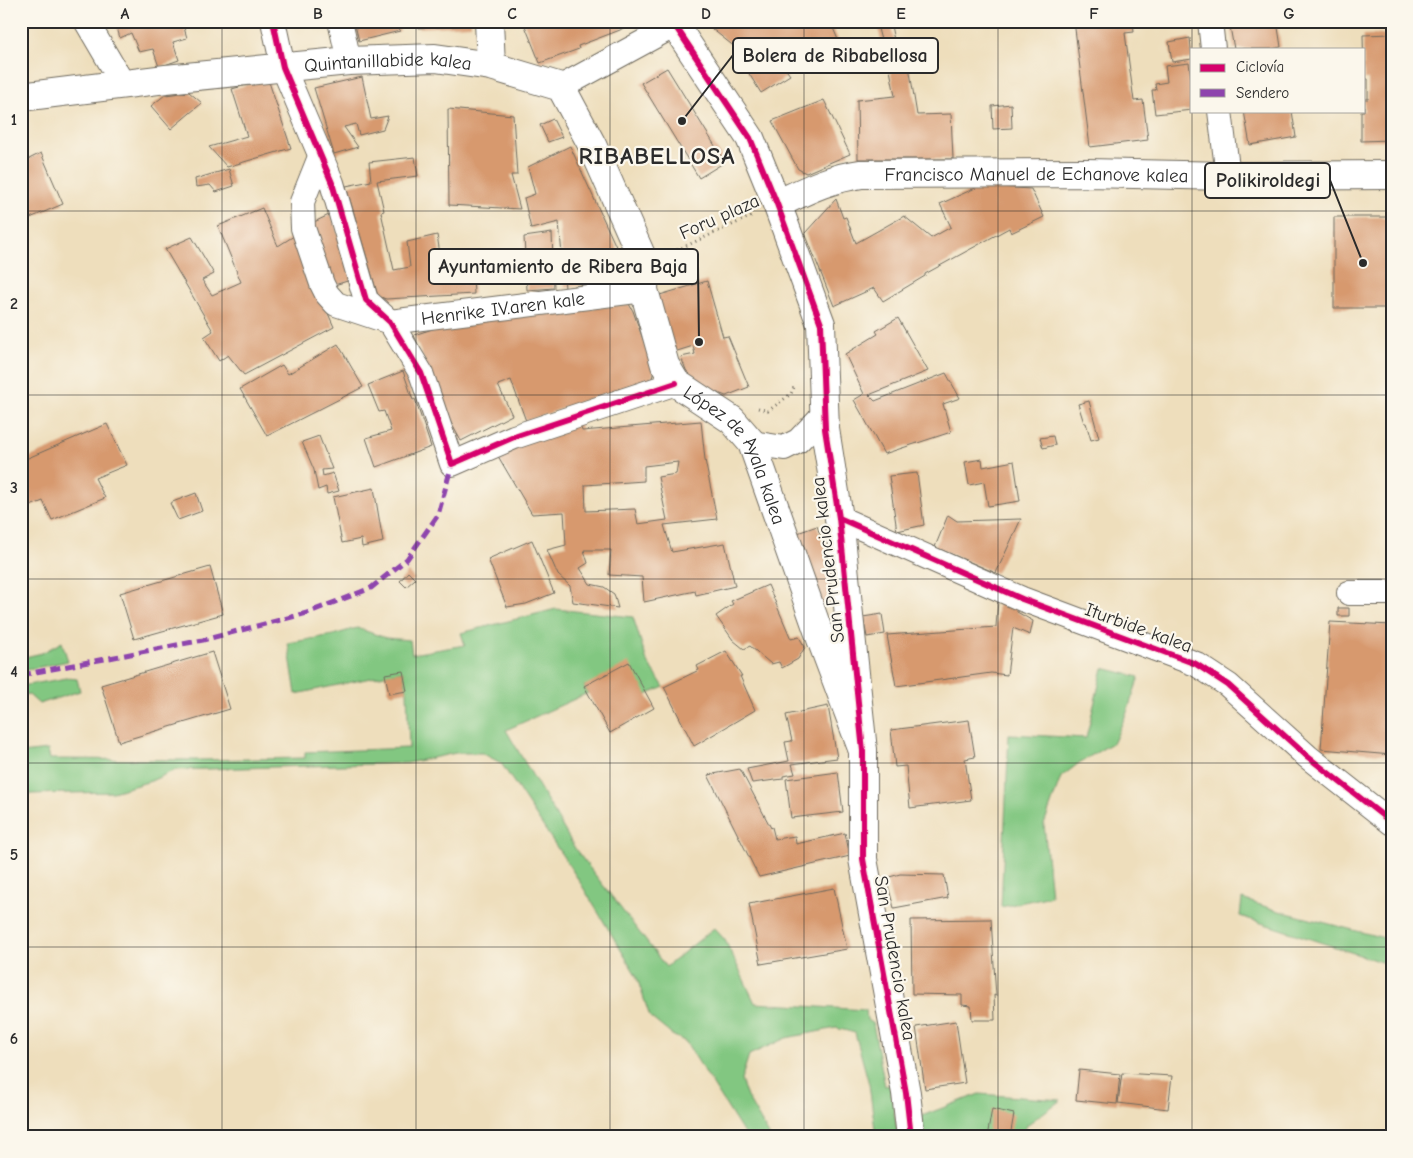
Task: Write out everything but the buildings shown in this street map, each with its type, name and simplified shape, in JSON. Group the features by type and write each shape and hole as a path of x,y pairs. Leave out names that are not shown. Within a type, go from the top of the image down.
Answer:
{"street":[{"path":"86,21 123,84"},
{"path":"273,21 283,67 332,183 366,300 390,322 421,373 452,464 514,437 676,382"},
{"path":"340,21 349,61"},
{"path":"490,21 491,66"},
{"path":"1210,21 1213,48"},
{"path":"561,87 674,23"},
{"name":"San Prudencio kalea","path":"674,23 750,138 777,204 821,324 825,429 839,518 863,751 863,859 906,1093 911,1137"},
{"name":"Quintanillabide kalea","path":"21,97 283,67 349,61 435,58 491,66 561,87"},
{"name":"López de Ayala kalea","path":"561,87 592,145 644,277 665,365 676,382 732,420 752,443 821,639 863,751"},
{"path":"1220,112 1228,176"},
{"path":"320,157 304,195 302,213 304,228 322,284 327,294 336,304 390,322"},
{"name":"Francisco Manuel de Echanove kalea","path":"777,204 842,176 861,174 1392,175"},
{"name":"Henrike IV.aren kale","path":"390,322 644,277"},
{"path":"752,443 784,448 798,441 824,414"},
{"name":"Iturbide kalea","path":"839,518 1022,599 1196,664 1228,685 1308,757 1392,823"},
{"path":"1349,592 1392,593"}],"path":[{"path":"752,216 756,224"},
{"path":"726,416 737,402 768,411 792,394 798,379"}],"green space":[{"path":"556,609 633,617 647,661 664,687 646,695 584,686 588,693 506,730 576,850 666,967 714,928 725,940 755,1003 866,1010 867,1020 873,1024 885,1086 890,1085 898,1137 876,1137 869,1084 855,1033 836,1028 786,1038 749,1055 741,1080 747,1097 770,1137 746,1137 686,1042 672,1035 650,1017 636,975 578,879 501,763 482,753 456,753 408,763 175,770 151,781 113,792 31,794 21,797 21,753 48,750 50,759 197,760 305,758 305,752 409,748 407,691 403,671 296,694 288,643 333,635 357,628 386,638 410,640 412,654 465,645 461,633"},
{"path":"62,642 68,661 21,671 21,658 42,653"},
{"path":"1103,668 1139,677 1114,742 1079,763 1061,777 1044,824 1051,896 1001,907 1009,734 1086,738"},
{"path":"67,678 77,679 80,691 39,704 29,695 21,693 21,686"},
{"path":"1242,899 1279,911 1392,940 1392,963 1381,962 1240,916"},
{"path":"979,1094 1061,1100 1028,1124 1020,1137 922,1137 919,1117"}],"marked path":[{"path":"21,675 203,640 307,613 371,588 407,559 438,515 452,464"}],"cycle path":[{"path":"273,21 283,67 332,183 366,300 390,322 421,373 452,464 514,437 676,383"},
{"path":"672,21 750,138 777,204 821,324 825,429 839,518 863,751 863,859 906,1093 911,1137"},
{"path":"839,518 1022,599 1196,664 1228,685 1308,757 1392,823"}],"place":[{"name":"Bolera de Ribabellosa","path":"682,121"},
{"name":"Polikiroldegi","path":"1363,263"},
{"name":"Ayuntamiento de Ribera Baja","path":"699,342"}],"district":[{"name":"RIBABELLOSA","path":"657,156"}]}
